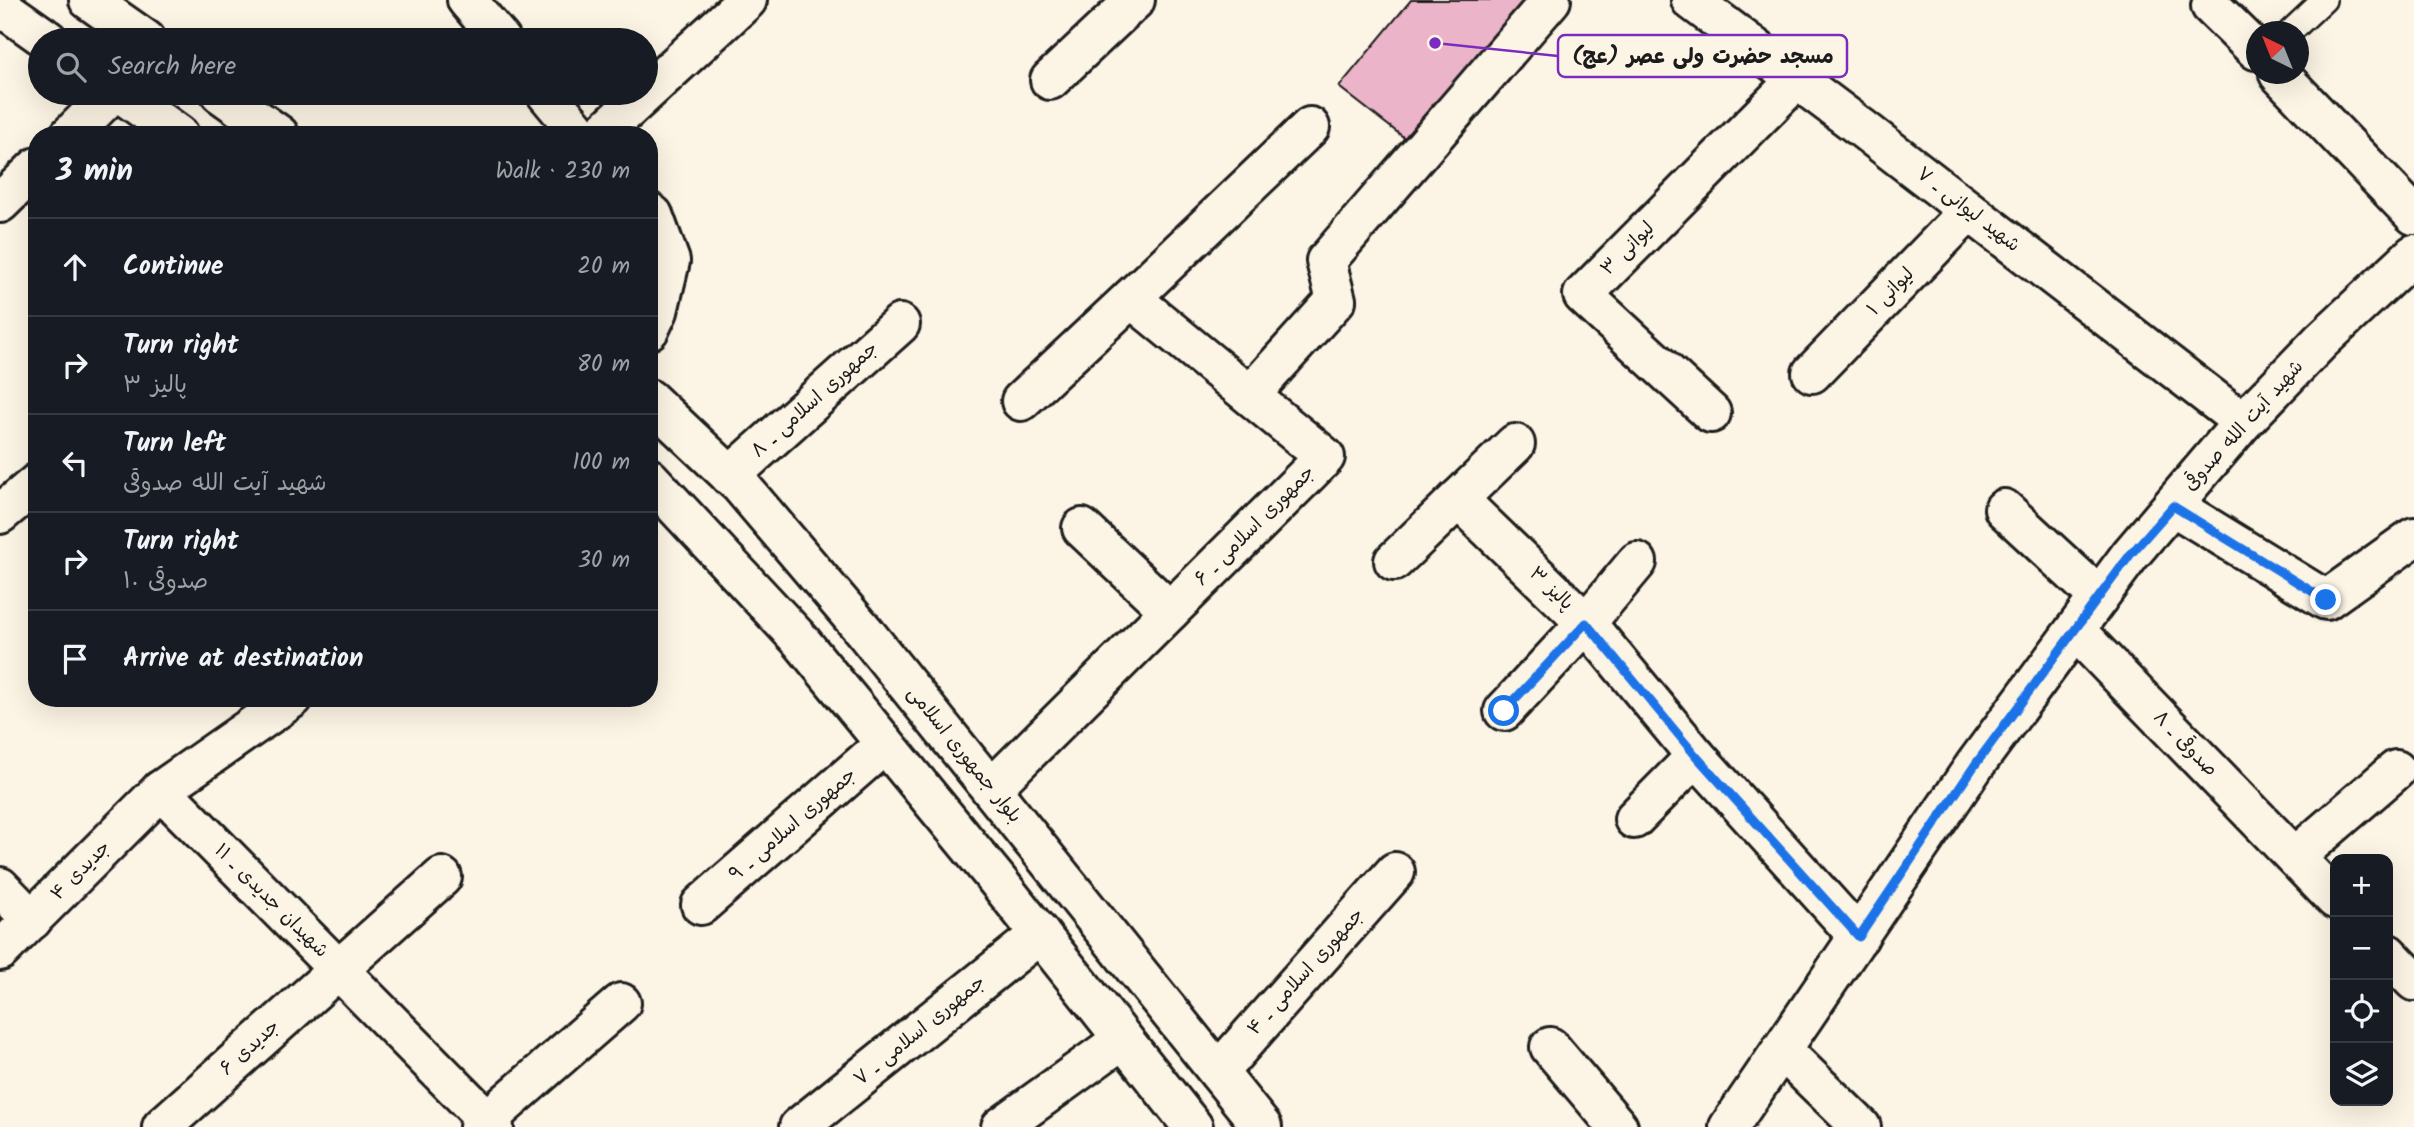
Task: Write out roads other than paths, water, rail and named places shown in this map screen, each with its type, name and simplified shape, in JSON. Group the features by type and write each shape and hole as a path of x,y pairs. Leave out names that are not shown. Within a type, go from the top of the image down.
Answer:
{"street":[{"path":"89,0 129,28"},
{"path":"467,0 491,28"},
{"path":"658,82 747,0"},
{"path":"1050,80 1135,0"},
{"path":"1250,395 1336,300 1326,261 1551,0"},
{"name":"شهید لیوانی ـ ۷","path":"1691,0 2243,422"},
{"path":"0,6 31,28"},
{"path":"2211,6 2246,40"},
{"name":"لیوانی ۳","path":"1711,413 1583,295 1797,79"},
{"path":"2289,84 2414,215"},
{"path":"78,126 100,105"},
{"path":"138,105 167,126"},
{"path":"237,105 266,126"},
{"path":"556,105 574,126"},
{"path":"610,126 633,105"},
{"path":"1021,401 1310,127"},
{"path":"0,203 28,176"},
{"name":"لیوانی ۱","path":"1812,373 1969,211"},
{"path":"658,229 670,261 658,311"},
{"name":"شهید آیت الله صدوقی","path":"1729,1127 1975,765 2130,555 2243,422 2321,341 2414,254"},
{"name":"جمهوری اسلامی ـ ۶","path":"991,789 1325,457 1131,298"},
{"name":"جمهوری اسلامی ـ ۸","path":"730,476 900,324"},
{"name":"بلوار جمهوری اسلامی","path":"658,407 730,476 864,631 1262,1127"},
{"path":"1394,561 1515,444"},
{"path":"658,488 800,640 1040,934 1193,1127"},
{"path":"0,514 28,491"},
{"name":"پالیز ۳","path":"1458,499 1586,623 1696,756 1859,937"},
{"path":"2173,506 2326,600 2414,537"},
{"path":"2004,509 2099,597"},
{"path":"1082,528 1170,611"},
{"path":"1504,711 1586,623 1637,562"},
{"name":"صدوقی ـ ۸","path":"2075,630 2330,894"},
{"path":"161,790 280,707"},
{"name":"جمهوری اسلامی ـ ۹","path":"701,905 886,744"},
{"path":"1634,819 1696,756"},
{"path":"2295,857 2396,770"},
{"name":"جدیدی ۴","path":"0,951 161,790"},
{"name":"شهیدان جدیدی ـ ۱۱","path":"161,790 486,1124"},
{"name":"جمهوری اسلامی ـ ۴","path":"1218,1072 1395,872"},
{"name":"جدیدی ۶","path":"162,1127 442,877"},
{"path":"0,887 32,920"},
{"name":"جمهوری اسلامی ـ ۷","path":"799,1127 1040,934"},
{"path":"2393,959 2414,981"},
{"path":"486,1124 621,1003"},
{"path":"1001,1127 1123,1039"},
{"path":"1550,1047 1618,1127"},
{"path":"1783,1050 1861,1127"}],"lane":[{"path":"2302,21 2324,0"}],"place":[{"name":"مسجد حضرت ولی عصر (عج)","path":"1435,43"}]}
